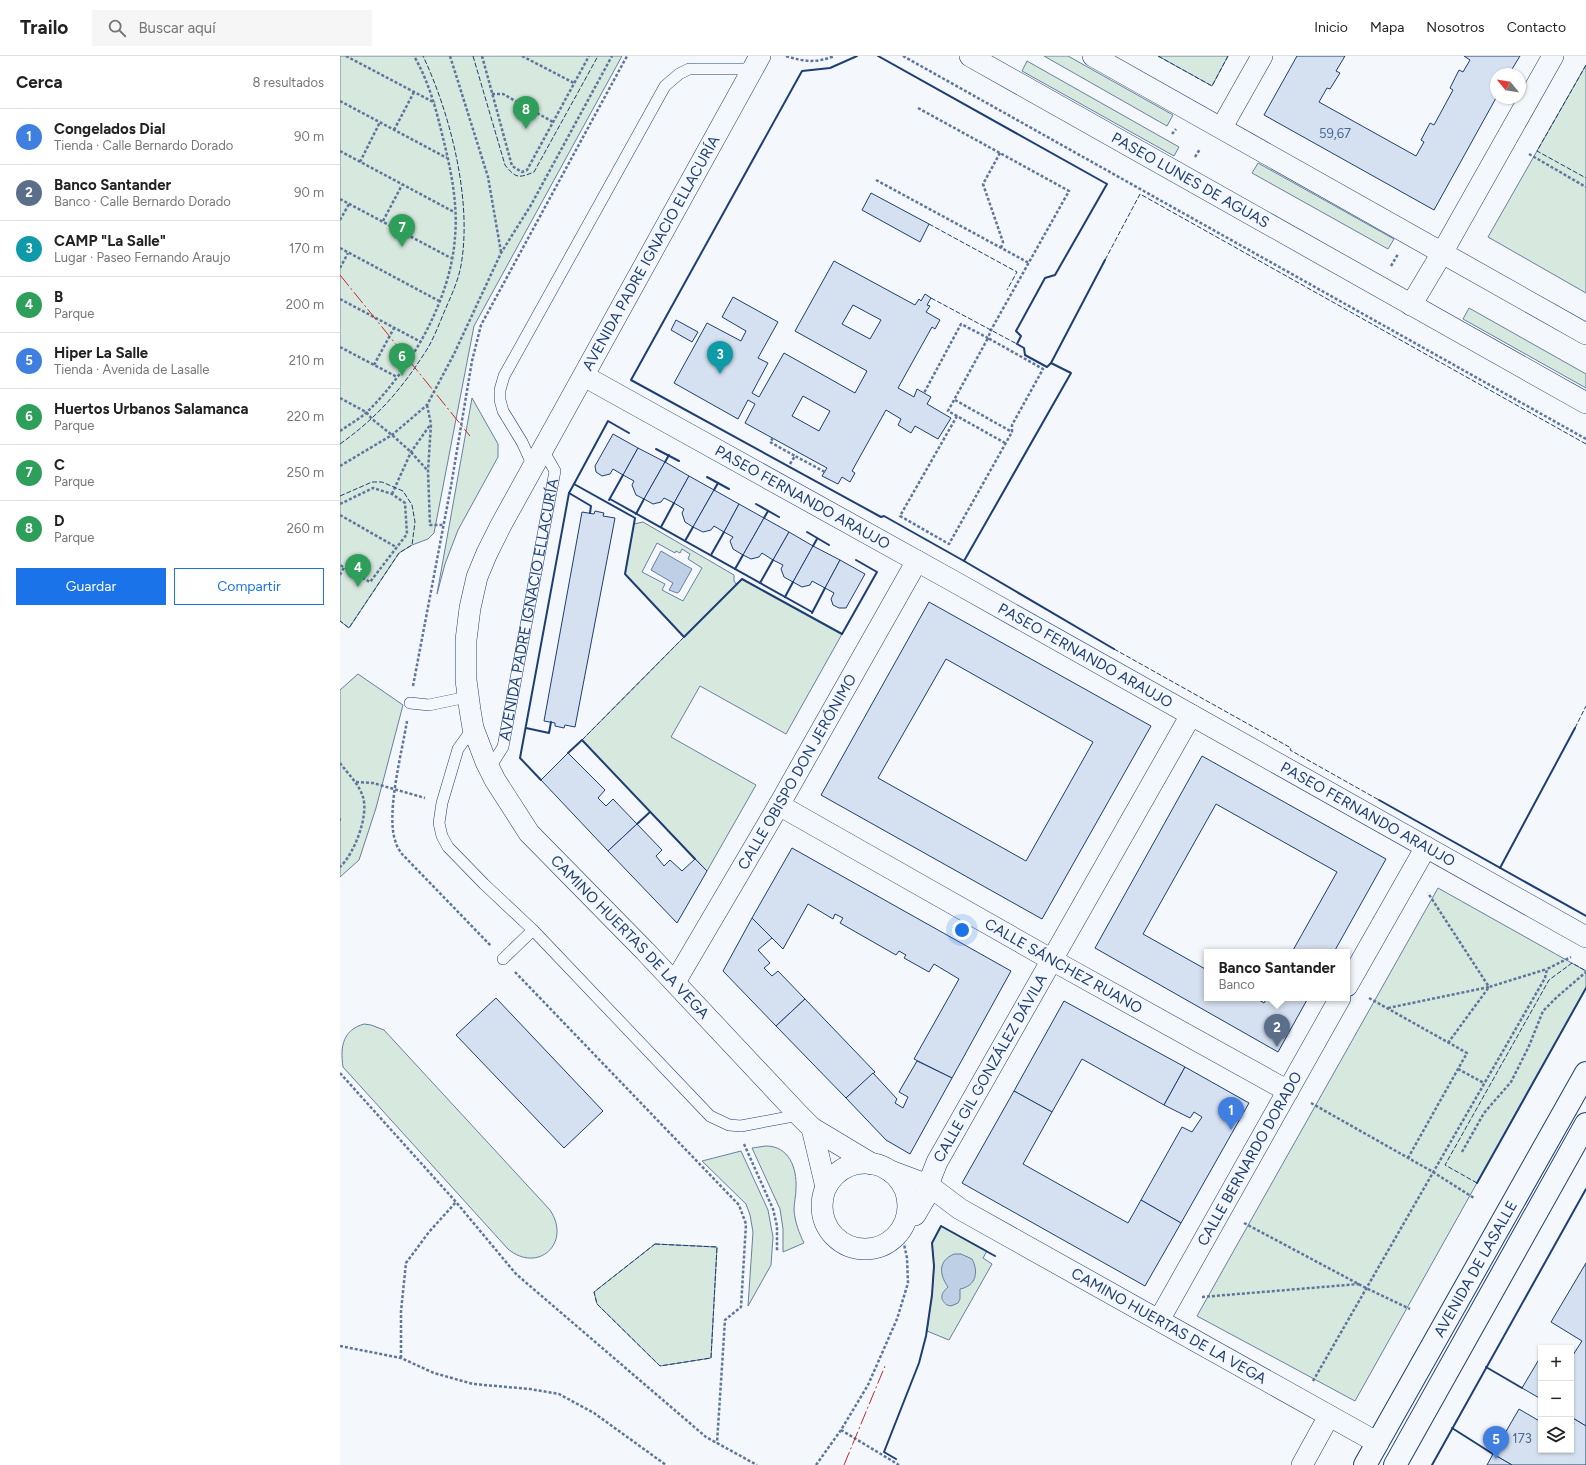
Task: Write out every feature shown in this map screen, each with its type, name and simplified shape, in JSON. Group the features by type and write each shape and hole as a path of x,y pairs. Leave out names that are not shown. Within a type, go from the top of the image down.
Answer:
{"highway":[{"name":"AVENIDA DE LASALLE","path":"1365,1465 1586,1073"},
{"name":"AVENIDA DE LASALLE","path":"1395,1465 1586,1124"}],"street":[{"name":"PASEO LUNES DE AGUAS","path":"970,56 1586,403"},
{"path":"1093,56 1586,334"},
{"path":"1222,128 1262,56"},
{"path":"1411,305 1553,56"},
{"name":"AVENIDA PADRE IGNACIO ELLACURÍA","path":"473,728 467,697 465,663 466,640 470,608 477,577 487,553 501,525 758,60"},
{"name":"PASEO FERNANDO ARAUJO","path":"584,376 917,561 1586,937"},
{"name":"CALLE OBISPO DON JERÓNIMO","path":"675,982 917,561"},
{"name":"CALLE GIL GONZÁLEZ DÁVILA","path":"905,1226 928,1193 928,1185 937,1162 1191,715"},
{"name":"CAMINO HUERTAS DE LA VEGA","path":"473,728 489,769 508,802 529,833 675,982 806,1121 880,1167 928,1185 960,1209 1378,1443"},
{"name":"CALLE SÁNCHEZ RUANO","path":"778,804 1052,960 1288,1091"},
{"path":"1350,981 1426,847"},
{"name":"CALLE BERNARDO DORADO","path":"1159,1320 1338,1001"},
{"name":"CAMINO HUERTAS DE LA VEGA","path":"806,1121 826,1187"},
{"path":"854,1164 880,1167 902,1184 906,1193 908,1212 905,1226 888,1243 875,1249 861,1250 847,1246 836,1239 827,1228 822,1215 822,1201 826,1187 834,1176 854,1164"},
{"name":"CAMINO HUERTAS DE LA VEGA","path":"905,1226 926,1209 941,1206 960,1209"},
{"path":"1302,1465 1329,1416"}],"lane":[{"path":"538,458 522,442 503,411 500,400 500,390 504,376 665,86 675,76 689,69 758,60"},
{"name":"AVENIDA PADRE IGNACIO ELLACURÍA","path":"489,769 503,747 555,471 538,458"},
{"path":"410,703 429,705 467,697"},
{"path":"473,728 458,749 442,803 439,823 442,836 448,847 533,930 710,1116 729,1125 740,1126 806,1121"},
{"path":"503,959 533,930"}],"path":[{"path":"346,56 435,103"},
{"path":"340,431 366,412 397,378 421,342 439,301 447,279 452,258 455,237 455,212 454,191 448,158 435,103 428,84 414,56"},
{"path":"450,56 488,177 501,253"},
{"path":"482,56 512,166 516,170 522,172 527,170 589,56"},
{"path":"522,56 574,83"},
{"path":"340,466 392,435 427,405 454,354 501,253 531,205 612,56"},
{"path":"786,56 800,61 810,62 825,60 834,56"},
{"path":"903,56 1586,439"},
{"path":"394,130 414,92"},
{"path":"492,94 503,94 553,122"},
{"path":"340,101 448,158"},
{"path":"918,108 1069,191 991,330 948,411 1005,443"},
{"path":"360,162 380,122"},
{"path":"340,151 455,212"},
{"path":"1000,154 983,184 1003,242 1001,248"},
{"path":"1529,154 1586,187"},
{"path":"876,180 1029,263"},
{"path":"382,221 402,184"},
{"path":"340,199 452,258"},
{"path":"340,220 349,204"},
{"path":"340,248 439,301"},
{"path":"340,268 348,253"},
{"path":"1391,266 1399,253"},
{"path":"340,299 421,342"},
{"path":"924,393 961,324 1043,369 1012,425 1012,432 949,544 900,516 956,416"},
{"path":"374,365 394,328"},
{"path":"340,347 397,378"},
{"path":"340,398 366,412 372,419 411,452 428,471"},
{"path":"955,400 1012,432"},
{"path":"427,405 431,424 428,471 430,525 444,525"},
{"path":"392,494 411,452 431,424"},
{"path":"773,438 770,442 825,472"},
{"path":"789,467 795,456"},
{"path":"340,504 373,488 392,494 405,503 406,534 370,582 340,565"},
{"path":"340,515 396,548"},
{"path":"340,575 344,567"},
{"path":"340,763 355,782 363,798 363,820 356,843 346,861 340,867"},
{"path":"355,782 373,783 428,799"},
{"path":"1428,893 1489,987"},
{"path":"1387,1008 1489,987 1547,969 1571,957"},
{"path":"1312,1383 1545,978 1547,969"},
{"path":"1462,1152 1484,1113 1511,1082 1529,1046 1543,1011 1586,972"},
{"path":"1448,1043 1489,987"},
{"path":"1369,998 1467,1053 1408,1158"},
{"path":"1458,1068 1484,1083"},
{"path":"340,1073 456,1202 516,1274 706,1437 757,1465"},
{"path":"1310,1103 1433,1172 1474,1198"},
{"path":"743,1141 773,1209 777,1226 777,1252"},
{"path":"401,1358 401,1311 406,1263 429,1232 456,1202"},
{"path":"1244,1222 1366,1288 1410,1309"},
{"path":"816,1465 841,1430 868,1385 897,1319 908,1283 907,1258 904,1244 905,1226"},
{"path":"1202,1297 1359,1284"},
{"path":"717,1443 725,1320 741,1307"},
{"path":"340,1346 401,1358 434,1373 473,1384 530,1389 560,1394 594,1412 666,1465"},
{"path":"841,1430 899,1465"}],"shaded area":[{"path":"340,56 622,56 474,326 434,533 428,539 412,545 399,553 349,628 340,621"},
{"path":"1044,56 1068,56 1173,115 1167,126"},
{"path":"1158,56 1228,56 1212,86"},
{"path":"1027,61 1179,147 1174,156 1022,71"},
{"path":"1586,65 1586,293 1488,237"},
{"path":"1258,163 1394,239 1388,249 1252,173"},
{"path":"1469,308 1586,374 1586,388 1463,319"},
{"path":"472,398 498,444 498,457 458,530 445,564 437,594"},
{"path":"643,522 734,575 734,581 736,584 742,579 842,634 786,734 700,686 671,737 756,785 707,871 582,740 684,637 625,574 634,524","holes":["657,543 675,553 676,551 680,553 682,549 690,554 688,559 702,568 683,601 662,590 665,584 642,572"]},
{"path":"358,674 403,705 376,808 359,860 340,877 340,690"},
{"path":"1438,888 1586,971 1586,988 1355,1401 1197,1316"},
{"path":"364,1024 384,1030 550,1210 556,1222 557,1234 554,1243 548,1251 540,1256 530,1258 519,1256 508,1249 343,1067 342,1052 344,1040 351,1030"},
{"path":"766,1146 774,1147 786,1154 795,1173 796,1188 794,1207 800,1235 804,1243 783,1252 783,1229 780,1209 752,1148"},
{"path":"741,1151 768,1210 773,1237 771,1265 748,1306 753,1232 750,1215 746,1204 702,1161"},
{"path":"941,1226 987,1251 983,1258 992,1264 949,1340 927,1331 934,1266 932,1243"},
{"path":"655,1244 717,1247 711,1358 660,1366 597,1304 594,1292"}],"water":[{"path":"661,551 692,569 677,593 669,590 673,583 651,570"},
{"path":"954,1254 961,1254 972,1259 975,1269 975,1278 970,1285 960,1289 960,1299 958,1303 951,1306 944,1303 942,1298 942,1294 948,1287 943,1277 942,1268 945,1260"}],"building":[{"path":"1297,56 1345,56 1336,71 1340,73 1330,89 1327,88 1319,102 1416,156 1424,142 1421,140 1430,123 1434,125 1453,90 1450,88 1459,70 1463,72 1470,60 1464,56 1520,56 1513,68 1490,68 1490,104 1493,104 1434,210 1264,115"},
{"path":"871,193 929,224 920,242 862,210"},
{"path":"834,261 915,305 919,299 921,301 925,294 931,298 927,305 930,306 926,312 940,320 935,329 932,327 898,388 914,397 917,389 931,397 927,404 951,418 938,439 915,426 911,433 898,425 901,419 886,410 852,471 855,473 850,482 842,477 838,484 822,476 827,468 745,423 755,404 748,400 738,419 674,383 707,323 741,341 746,331 722,317 733,297 778,322 758,358 768,363 752,393 759,397 784,353 855,393 867,371 795,331","holes":["853,305 881,320 870,339 842,324","803,396 830,411 819,431 792,416"]},
{"path":"676,320 698,332 692,342 671,330"},
{"path":"613,434 638,448 623,475 613,469 610,474 602,476 596,472 595,466"},
{"path":"638,448 665,462 644,499 636,495 632,485 634,481 623,475"},
{"path":"665,462 689,476 674,503 664,498 661,502 653,504 644,499"},
{"path":"689,476 714,490 693,527 685,522 682,513 684,509 674,503"},
{"path":"714,490 739,504 724,532 714,526 711,530 703,532 693,527"},
{"path":"739,504 764,518 743,555 733,549 730,541 733,537 724,532"},
{"path":"595,511 604,513 603,516 615,518 575,727 565,725 564,728 555,726 555,723 544,721 582,512 594,514"},
{"path":"764,518 789,532 773,560 762,553 759,557 751,559 743,555"},
{"path":"789,532 813,546 793,582 784,577 781,569 783,565 773,560"},
{"path":"813,546 840,560 825,588 812,581 810,585 802,587 793,582"},
{"path":"840,560 865,574 846,608 839,608 833,605 831,599 834,593 825,588"},
{"path":"929,602 1151,726 1042,919 821,795","holes":["946,659 1093,742 1026,861 878,778"]},
{"path":"568,753 605,790 598,798 606,806 613,799 637,824 608,851 541,780"},
{"path":"1202,756 1386,859 1336,949 1294,949 1337,872 1216,804 1143,934 1204,968 1204,1001 1261,1001 1264,1003 1265,1001 1306,1001 1278,1052 1095,948"},
{"path":"637,824 662,850 656,856 664,866 670,860 682,871 695,859 707,871 677,923 608,851"},
{"path":"792,848 1011,971 952,1078 914,1059 959,979 934,964 929,972 904,958 906,955 899,951 896,955 840,923 843,918 835,914 833,919 808,904 783,949 752,918"},
{"path":"752,918 772,938 758,950 770,963 764,968 772,976 778,971 805,999 776,1026 723,971"},
{"path":"496,998 603,1111 564,1148 456,1035"},
{"path":"805,999 875,1072 846,1098 776,1026"},
{"path":"1064,1001 1185,1067 1164,1105 1082,1059 1052,1112 1014,1091"},
{"path":"917,1061 952,1078 910,1154 886,1140 846,1098 873,1073 897,1099 895,1103 903,1108 908,1097 899,1092"},
{"path":"1185,1067 1249,1103 1181,1223 1141,1200 1182,1127 1192,1132 1202,1117 1194,1112 1190,1118 1164,1105"},
{"path":"1014,1091 1052,1112 1023,1164 1128,1223 1141,1200 1181,1223 1145,1286 962,1183"},
{"path":"1586,1263 1586,1426 1574,1419 1574,1353 1582,1341 1551,1322"},
{"path":"1538,1361 1538,1397 1522,1388"},
{"path":"1519,1409 1538,1420 1538,1453 1574,1453 1574,1419 1586,1426 1586,1465 1512,1465 1493,1454"},
{"path":"1493,1454 1512,1465 1487,1465"}],"fence":[{"path":"340,444 362,427 381,409 399,389 416,366 429,346 435,333 455,285 461,266 464,235 464,209 461,182 450,129 442,103 423,56"},
{"path":"473,56 505,165 512,173 518,176 534,172 598,56"},
{"path":"1158,56 1212,86 1228,56"},
{"path":"1586,65 1537,151 1586,178"},
{"path":"1105,260 1140,194 1586,444"},
{"path":"929,224 1017,272 1007,290"},
{"path":"931,298 1017,344"},
{"path":"340,496 372,482 382,482 403,491 412,505 415,522 412,545 399,553 349,628 340,621"},
{"path":"582,740 684,637"},
{"path":"1114,649 1291,748 1290,750 1379,800"},
{"path":"1575,728 1586,706"},
{"path":"1477,1183 1445,1165 1549,980 1572,963 1586,971"},
{"path":"655,1244 717,1247 711,1358 660,1366 597,1304 594,1292 655,1244"}],"wall":[{"path":"857,56 830,68 802,71 631,380 881,517 884,516 964,561 1071,373 1051,363 1047,367 1025,355 1024,348 1017,344 1021,336 1016,331 1045,278 1055,275 1107,184 878,56"},
{"path":"1051,363 1105,260"},
{"path":"629,433 608,421 574,484 635,518 625,574 684,637 742,579 842,634 877,572 856,560"},
{"path":"656,449 679,461"},
{"path":"665,462 669,455"},
{"path":"609,500 623,475"},
{"path":"707,477 729,489"},
{"path":"714,490 718,483"},
{"path":"541,780 520,758 569,493 574,484"},
{"path":"569,493 591,506 590,513"},
{"path":"610,499 812,612"},
{"path":"636,514 644,499"},
{"path":"661,527 674,503"},
{"path":"756,504 779,517"},
{"path":"764,518 768,511"},
{"path":"685,541 693,527"},
{"path":"711,555 724,532"},
{"path":"807,532 829,545"},
{"path":"813,546 817,539"},
{"path":"735,569 743,555"},
{"path":"760,583 773,560"},
{"path":"964,561 1114,649"},
{"path":"785,597 793,582"},
{"path":"812,613 825,588"},
{"path":"526,728 549,733 551,722"},
{"path":"1500,868 1575,728"},
{"path":"568,753 582,740 695,859"},
{"path":"1379,800 1586,916"},
{"path":"637,824 650,812"},
{"path":"1477,1183 1586,988"},
{"path":"1432,1465 1586,1189"},
{"path":"896,1459 884,1452 919,1363 926,1336 932,1295 934,1266 932,1243 941,1226 995,1256"},
{"path":"1486,1367 1522,1388"},
{"path":"1452,1428 1493,1454"}],"power":[{"path":"340,275 470,436"},
{"path":"844,1465 885,1366"}],"place":[{"name":"D","path":"526,129"},
{"name":"C","path":"402,247"},
{"name":"CAMP \"La Salle\"","path":"720,374"},
{"name":"Huertos Urbanos Salamanca","path":"402,376"},
{"name":"B","path":"358,587"},
{"name":"Banco Santander","path":"1277,1047"},
{"name":"Congelados Dial","path":"1231,1130"},
{"name":"Hiper La Salle","path":"1496,1459"}]}
